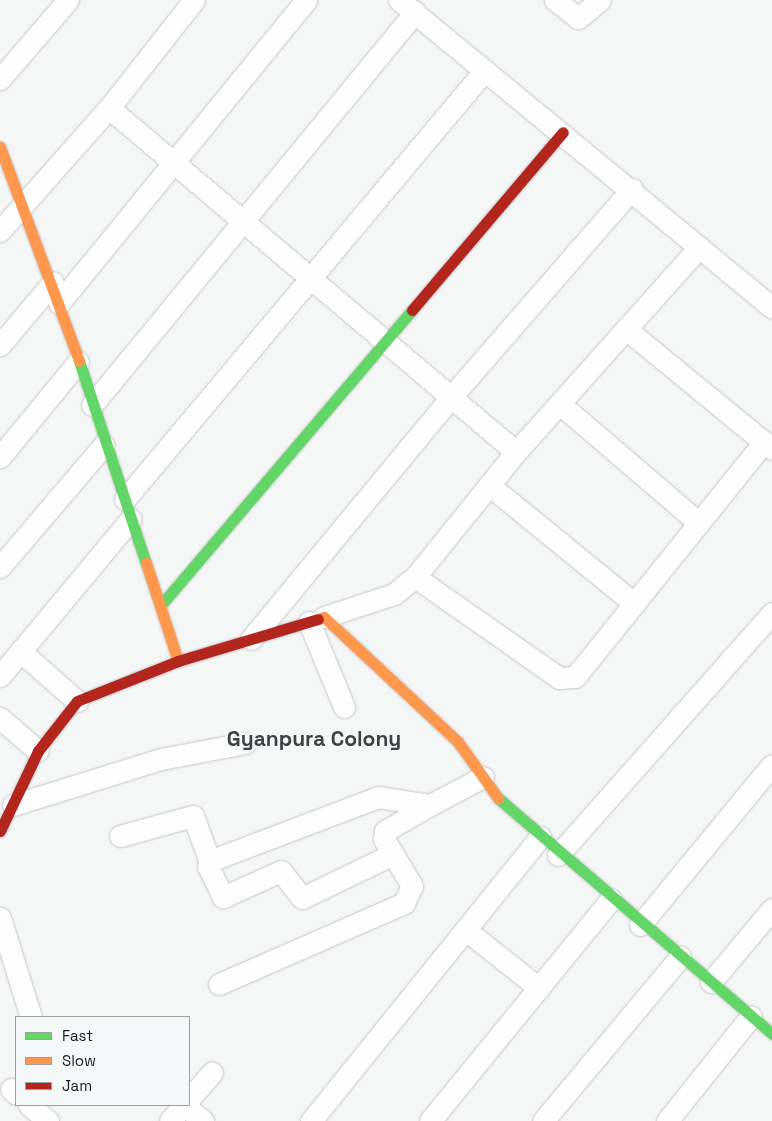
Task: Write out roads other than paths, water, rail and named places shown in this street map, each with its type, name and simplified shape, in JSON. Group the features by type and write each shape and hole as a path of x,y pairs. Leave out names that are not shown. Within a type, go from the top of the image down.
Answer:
{"street":[{"path":"0,79 68,0"},
{"path":"0,231 109,108 194,0"},
{"path":"59,303 306,0"},
{"path":"555,0 578,18 600,0"},
{"path":"92,405 244,221 407,6 632,189 772,308"},
{"path":"0,676 128,509 312,277 486,70"},
{"path":"109,108 312,277 383,340 516,452"},
{"path":"160,605 383,340 563,132"},
{"path":"0,148 21,207 53,282 104,445 128,509 178,661"},
{"path":"251,639 451,397 632,189"},
{"path":"0,831 38,751 77,701 178,661 394,594 415,577 516,452 699,246"},
{"path":"0,345 53,282"},
{"path":"415,577 568,680 582,671 699,523 769,446 626,329"},
{"path":"2,449 78,362"},
{"path":"560,404 699,523"},
{"path":"0,567 104,445"},
{"path":"489,485 635,604"},
{"path":"558,855 772,613"},
{"path":"316,619 344,706"},
{"path":"316,619 458,742 500,801 558,855 772,1034"},
{"path":"20,651 77,701"},
{"path":"0,718 38,751"},
{"path":"13,805 161,759 246,743"},
{"path":"640,925 772,765"},
{"path":"219,984 404,903 412,886 384,839 385,831 483,777"},
{"path":"210,862 378,797 430,805"},
{"path":"120,836 193,816 199,822 210,862 209,870 223,897 281,871 302,898 393,854"},
{"path":"310,1121 467,931 540,837"},
{"path":"430,1121 611,899"},
{"path":"711,982 772,909"},
{"path":"0,918 31,1016"},
{"path":"467,931 539,988"},
{"path":"544,1121 680,957"},
{"path":"666,1121 751,1016"},
{"path":"190,1098 212,1073"},
{"path":"30,1106 48,1121"},
{"path":"170,1121 183,1106"},
{"path":"185,1106 203,1121"}],"district":[{"name":"Gyanpura Colony","path":"314,739"}]}
